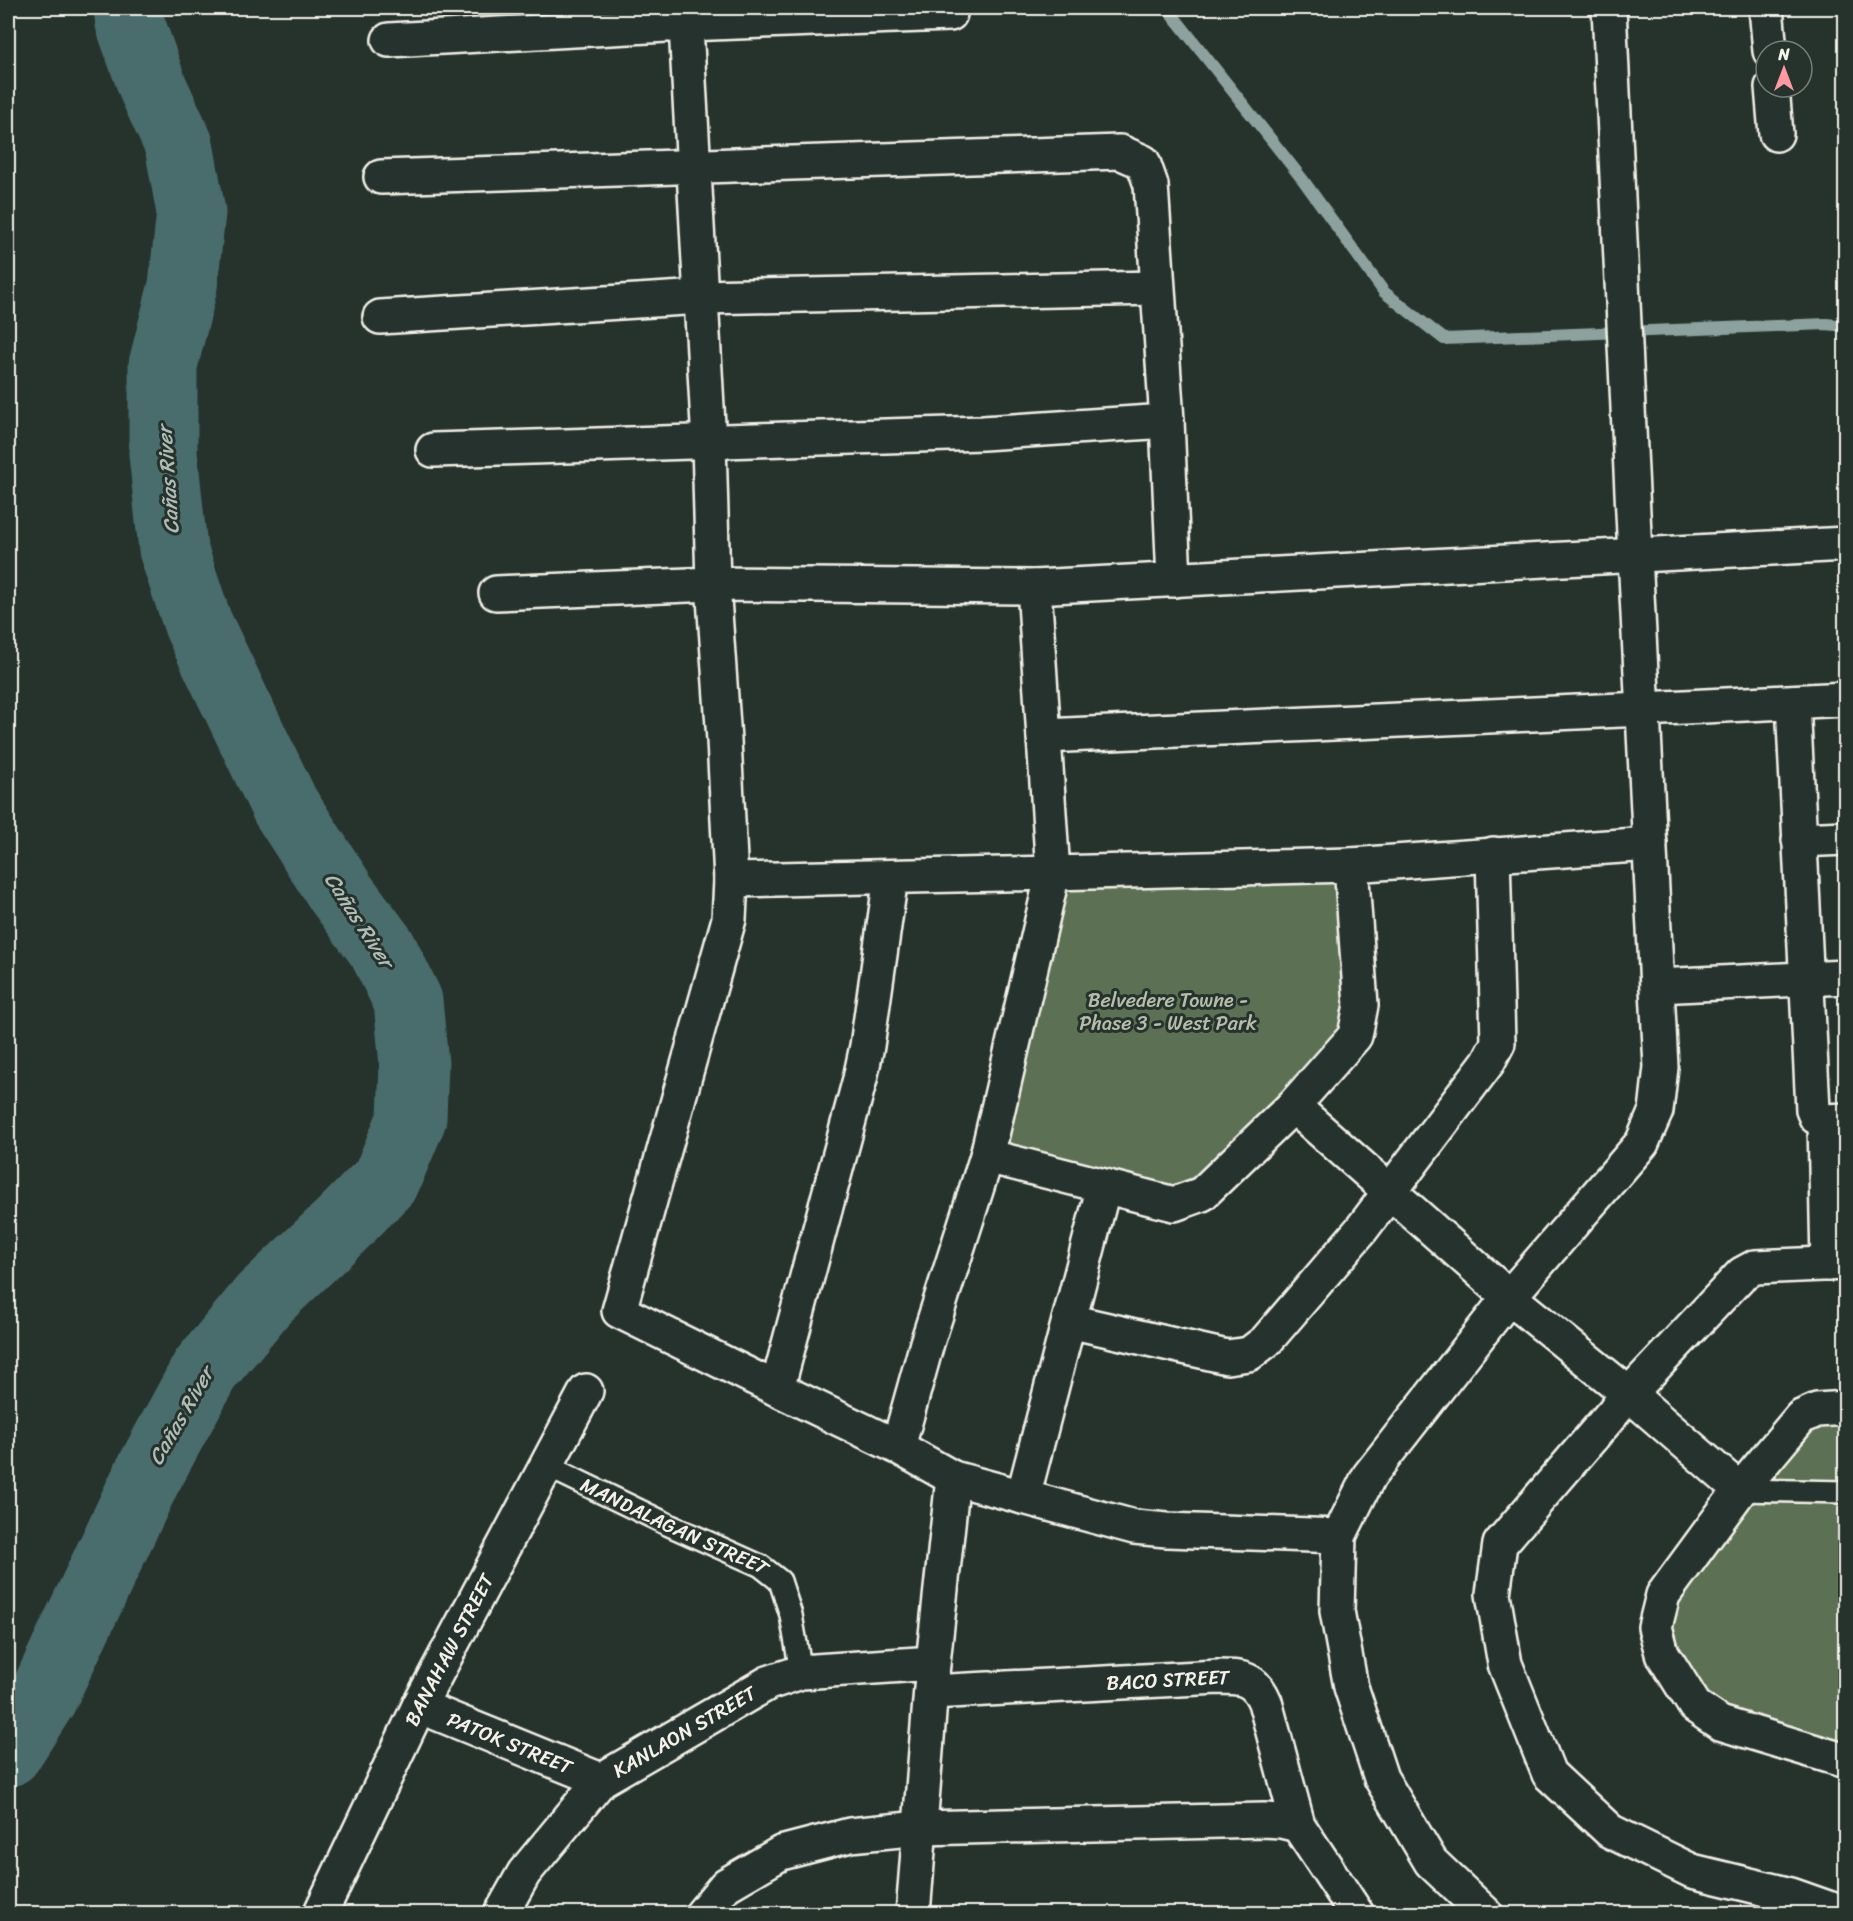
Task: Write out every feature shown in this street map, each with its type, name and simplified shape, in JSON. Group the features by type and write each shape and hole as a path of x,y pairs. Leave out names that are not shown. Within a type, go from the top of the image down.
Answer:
{"street":[{"path":"1486,1914 1431,1862 1381,1778 1351,1687 1337,1611 1339,1536 1370,1476 1509,1297 1642,1143 1656,1111 1661,1067 1609,8"},
{"path":"1766,8 1769,39"},
{"path":"389,40 685,16 950,14"},
{"path":"685,16 709,443 713,584 731,880 729,919 619,1311 898,1447 953,1478 1134,1527 1339,1536"},
{"path":"1773,99 1776,134"},
{"path":"381,177 1120,152 1143,162 1151,185 1167,421 1174,580"},
{"path":"380,317 701,297 1157,288"},
{"path":"433,450 984,433 1167,421"},
{"path":"496,593 713,584 1034,588 1845,544"},
{"path":"898,1447 927,1343 987,1156 1053,873 1034,588"},
{"path":"1044,736 1845,699"},
{"path":"1793,702 1813,1110 1816,1118 1835,1120 1837,1263 1755,1267 1742,1274 1629,1394 1500,1544 1493,1594 1505,1664 1549,1774 1611,1831 1692,1871 1791,1895 1845,1914"},
{"path":"1799,840 1845,838"},
{"path":"731,880 1351,865 1650,844"},
{"path":"1069,1321 1227,1357 1249,1354 1266,1341 1361,1230 1488,1062 1498,1043 1493,854"},
{"path":"987,1156 1174,1204 1202,1194 1293,1106 1355,1036 1361,1005 1351,865"},
{"path":"777,1389 860,1079 867,1046 891,877"},
{"path":"1657,986 1845,977"},
{"path":"1293,1106 1509,1297 1629,1394 1740,1490"},
{"path":"1023,1497 1104,1186"},
{"name":"BANAHAW STREET","path":"320,1914 419,1706 586,1391"},
{"path":"1845,1408 1817,1410 1801,1417 1740,1490 1663,1595 1655,1627 1662,1653 1695,1706 1720,1723 1845,1761"},
{"path":"913,1914 932,1677 953,1478"},
{"name":"KANLAON STREET","path":"501,1914 524,1873 601,1780 768,1683 801,1672 932,1677"},
{"name":"BACO STREET","path":"932,1677 1234,1677 1251,1681 1260,1691 1265,1702 1298,1825 1357,1914"},
{"name":"PATOK STREET","path":"419,1706 601,1780"},
{"path":"702,1914 726,1885 782,1853 850,1836 920,1828 1264,1820 1298,1825"}],"lane":[{"name":"MANDALAGAN STREET","path":"547,1466 669,1525 761,1566 780,1581 791,1615 801,1672"},
{"path":"1740,1490 1845,1492"}],"green space":[{"name":"Belvedere Towne - Phase 3 - West Park","path":"1337,865 1348,1008 1337,1034 1199,1180 1172,1191 999,1149 1053,873"},
{"path":"1845,1408 1845,1762 1720,1723 1662,1653 1663,1595 1801,1417"}],"waterway":[{"name":"Cañas River","path":"8,1752 43,1697 146,1479 205,1370 263,1300 386,1180 412,1118 414,1064 408,1001 382,948 341,893 285,806 198,624 173,549 163,453 163,365 183,286 191,212 179,145 153,88 130,23 128,8"},
{"path":"1167,8 1303,180 1384,292 1444,339 1826,324 1846,326"}]}
